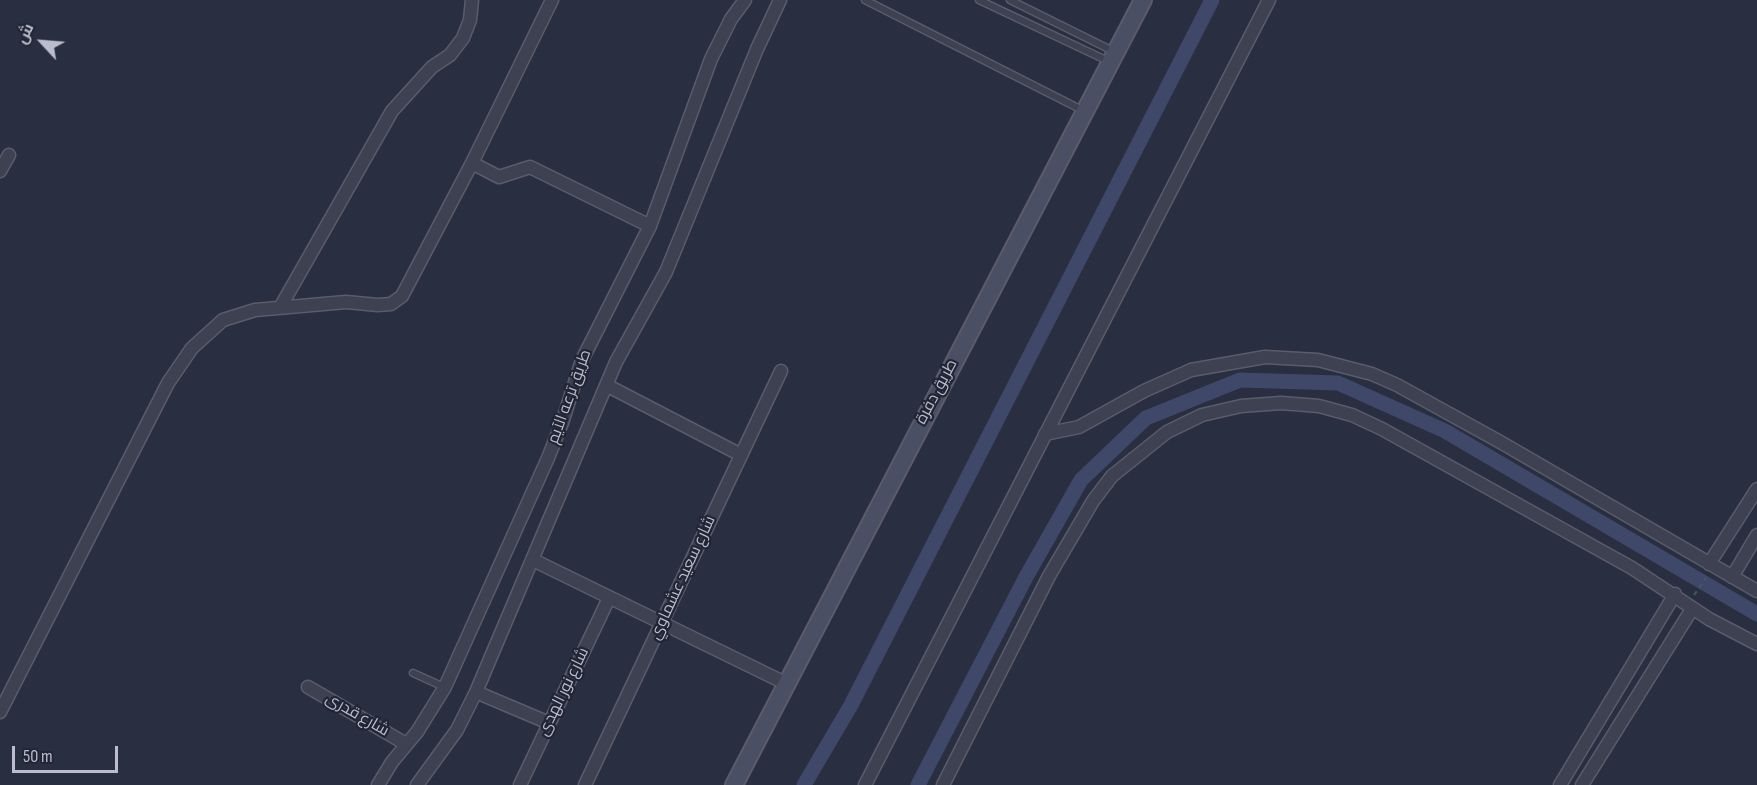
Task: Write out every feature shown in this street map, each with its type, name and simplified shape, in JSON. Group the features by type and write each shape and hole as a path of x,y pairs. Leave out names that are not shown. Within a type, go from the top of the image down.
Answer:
{"main road":[{"name":"طريق دفرة","path":"734,785 1143,0"}],"street":[{"path":"281,306 392,111 432,67 450,55 464,38 470,20 472,0"},
{"path":"0,712 168,383 192,348 223,320 255,310 346,302 391,304 402,296 472,163 552,0"},
{"name":"طريق ترعه الآيم","path":"378,785 417,732 445,687 548,458 582,360 650,226 703,80 731,19 745,0"},
{"name":"طريق ترعه الآيم","path":"417,785 457,730 476,692 608,386 616,362 666,272 757,49 780,0"},
{"path":"865,785 1269,0"},
{"path":"0,171 9,155"},
{"path":"472,163 499,177 530,167 650,226"},
{"path":"1045,434 1080,427 1144,390 1191,370 1265,357 1317,360 1372,374 1397,385 1757,591"},
{"name":"شارع سعيد عشماوي","path":"585,785 781,371"},
{"path":"608,386 741,455"},
{"path":"943,785 1049,576 1093,501 1112,476 1167,432 1202,415 1241,406 1281,403 1319,406 1352,415 1382,429 1675,594 1690,607 1757,644"},
{"path":"1712,565 1757,489"},
{"path":"1732,577 1757,536"},
{"path":"533,560 787,684"},
{"path":"1560,785 1675,594"},
{"name":"شارع نور الهدى","path":"520,785 609,598"},
{"path":"1582,785 1690,607"},
{"name":"شارع قدرى","path":"308,687 406,744"},
{"path":"476,692 549,723"}],"lane":[{"path":"865,0 1085,111"},
{"path":"979,0 1113,57"},
{"path":"1010,0 1113,57"},
{"path":"413,673 445,687"}],"path":[{"path":"1690,607 1712,565"}],"waterway":[{"path":"804,785 851,705 1212,0"},
{"path":"918,785 1026,577 1081,480 1146,418 1240,380 1338,383 1445,431 1757,614"}]}
